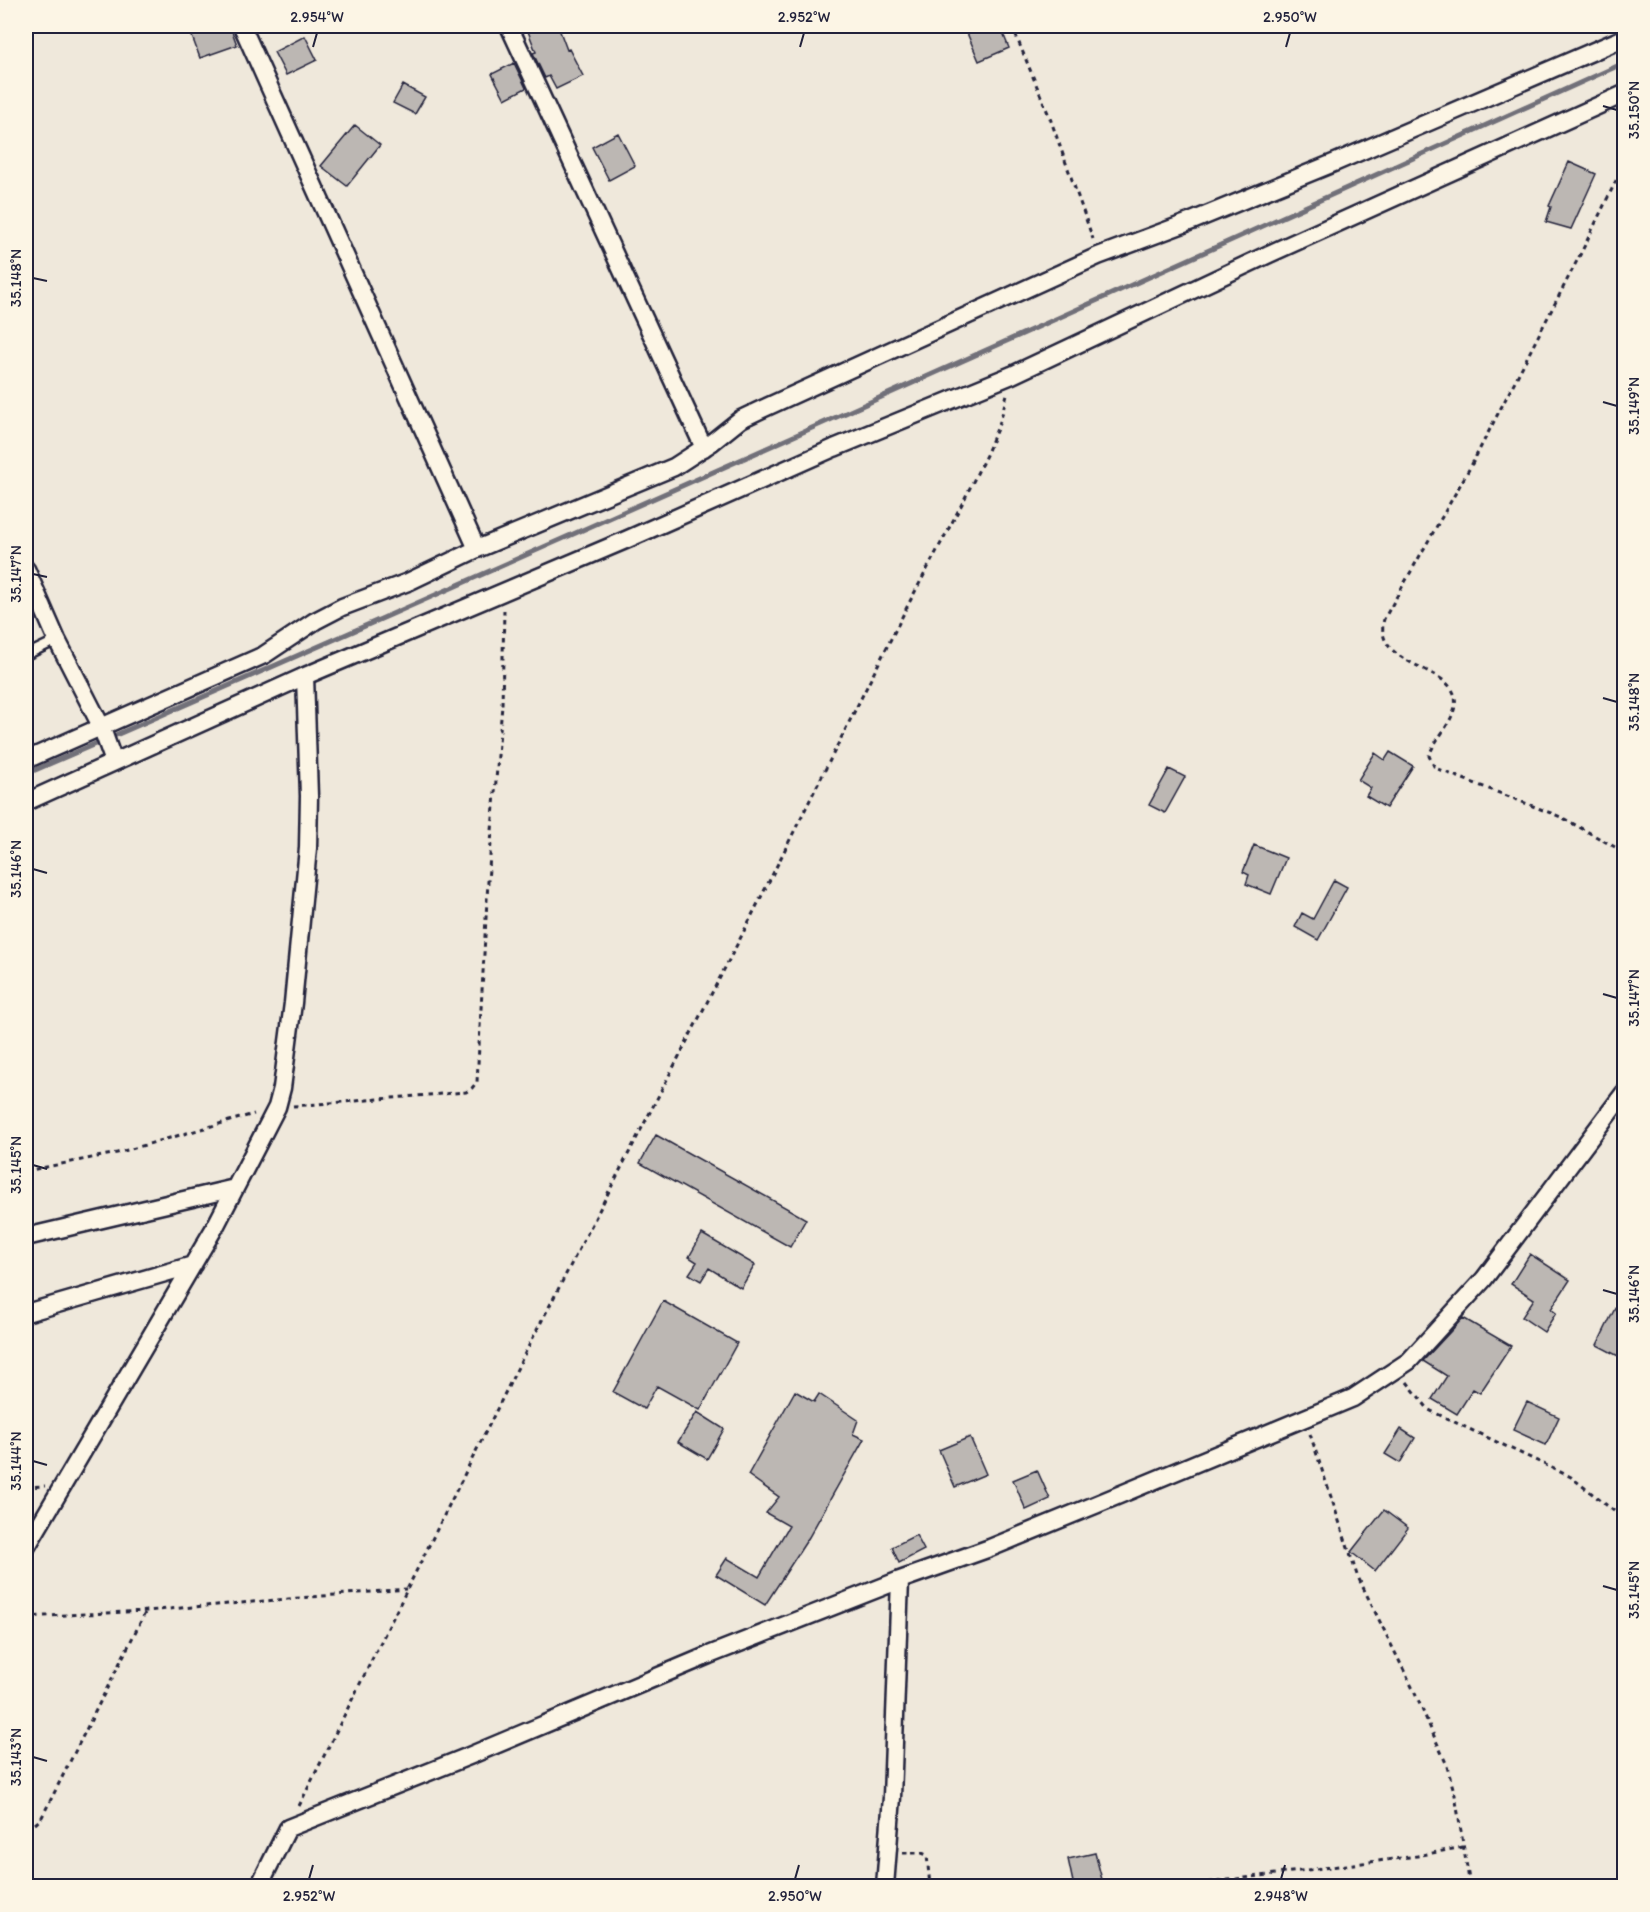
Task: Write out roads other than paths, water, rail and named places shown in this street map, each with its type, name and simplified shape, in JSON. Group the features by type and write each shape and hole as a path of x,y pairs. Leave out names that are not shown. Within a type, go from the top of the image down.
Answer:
{"street":[{"path":"242,26 477,549"},
{"path":"509,26 704,448"},
{"path":"26,760 103,730 264,655 315,621 342,607 408,582 477,549 674,467 704,448 741,419 1098,256 1336,162 1624,38"},
{"path":"26,802 113,758 504,592 834,448 1012,375 1269,254 1624,94"},
{"path":"26,570 57,640 103,730 113,758"},
{"path":"26,1548 193,1265 236,1188 277,1107 282,1088 308,848 309,796 305,676"},
{"path":"259,1887 288,1828 469,1756 709,1655 1011,1539 1353,1398 1409,1361 1485,1279 1624,1093"},
{"path":"26,1237 236,1188"},
{"path":"26,1313 193,1265"},
{"path":"885,1887 892,1797 900,1580"}],"lane":[{"path":"26,655 57,640"}],"waterway":[{"path":"26,774 826,422 1624,63"}]}
